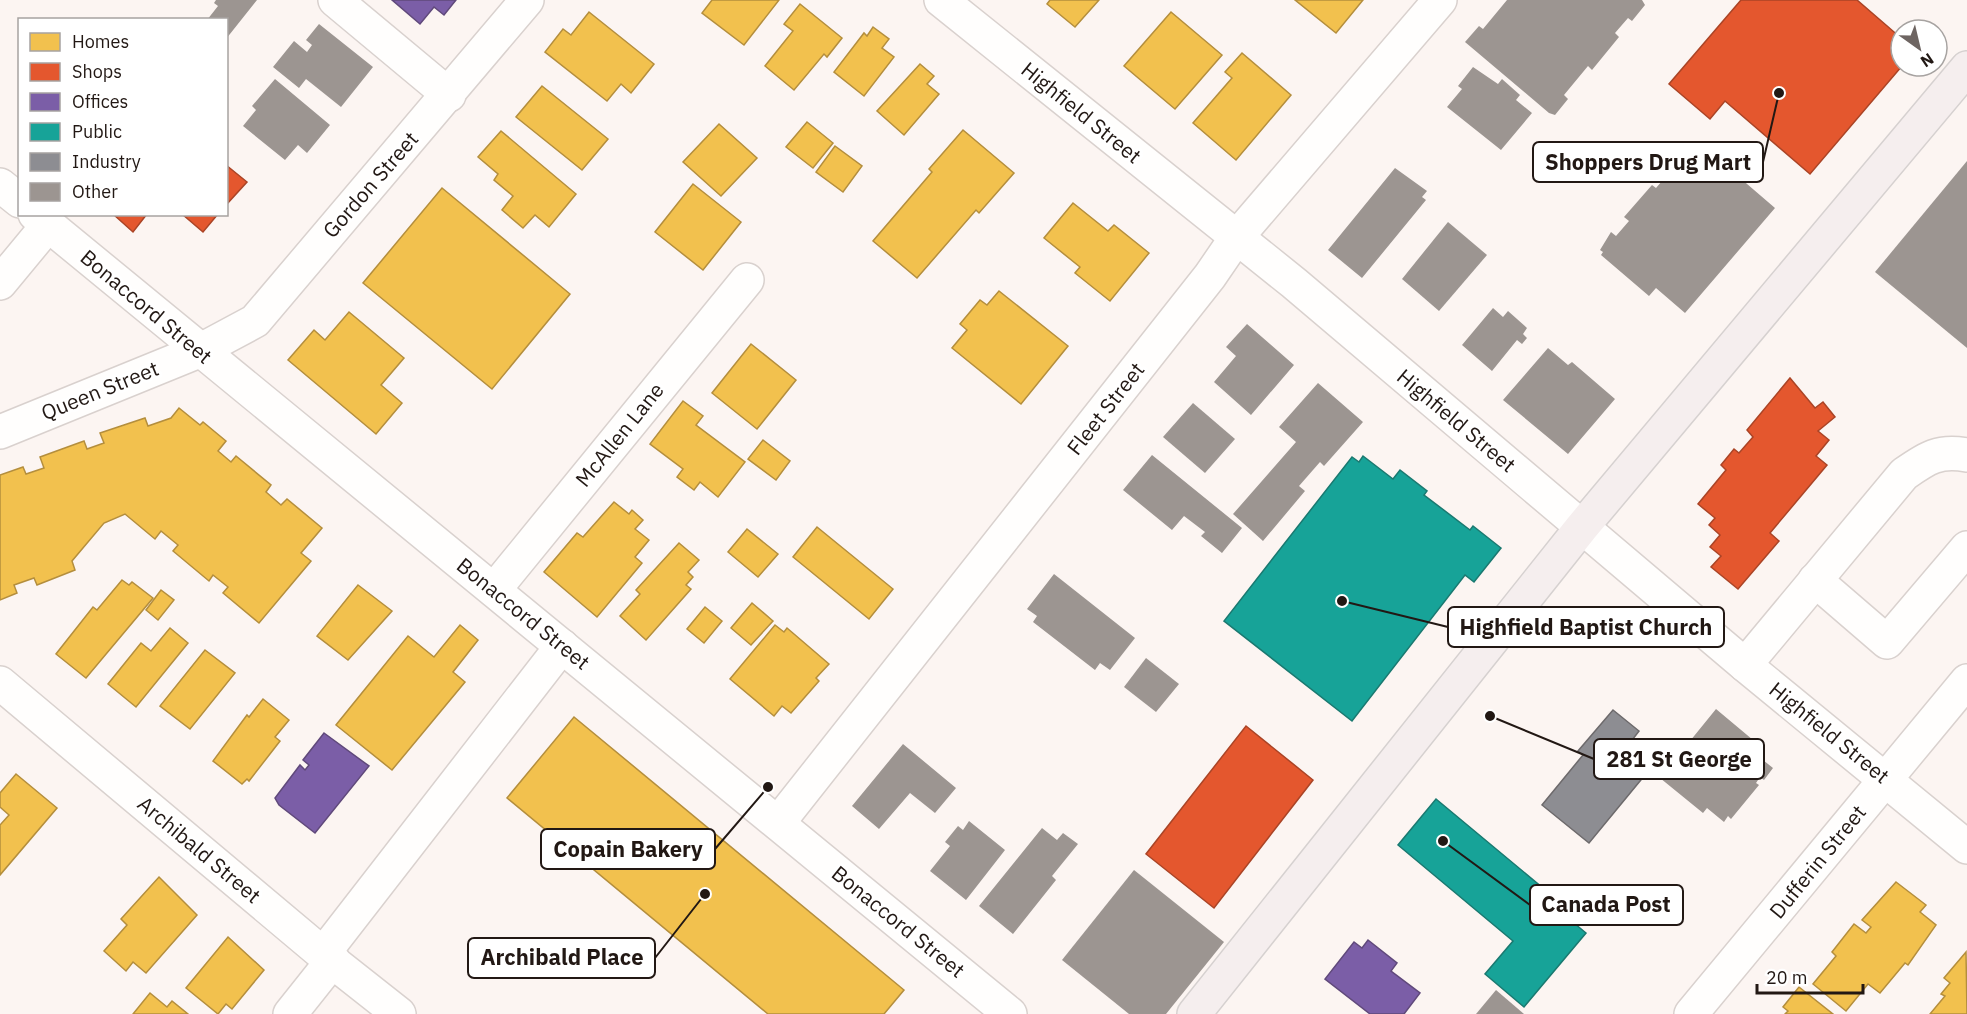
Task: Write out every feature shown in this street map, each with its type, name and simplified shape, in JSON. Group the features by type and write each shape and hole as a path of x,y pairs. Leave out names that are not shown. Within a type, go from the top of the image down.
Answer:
{"main road":[{"path":"1194,1014 1582,527 1967,68"}],"street":[{"path":"335,0 449,94"},
{"name":"Gordon Street","path":"199,351 255,321 528,0"},
{"name":"Highfield Street","path":"941,0 1302,290 1744,665 1886,778 1967,847"},
{"name":"Fleet Street","path":"778,823 1210,276 1236,238 1440,0"},
{"path":"0,185 18,199"},
{"path":"0,283 42,220"},
{"name":"Bonaccord Street","path":"42,220 1010,1014"},
{"name":"McAllen Lane","path":"494,590 747,280"},
{"name":"Queen Street","path":"0,432 199,351"},
{"path":"1744,665 1904,474 1923,461 1946,452 1967,455"},
{"path":"1815,580 1887,642 1967,548"},
{"path":"290,1014 328,957 562,646"},
{"name":"Dufferin Street","path":"1690,1014 1803,882 1967,681"},
{"name":"Archibald Street","path":"0,683 399,1014"}],"building: Homes":[{"path":"712,0 779,0 744,45 702,13"},
{"path":"1050,0 1099,0 1075,27 1047,4"},
{"path":"1295,0 1363,0 1336,33"},
{"path":"800,4 842,38 827,57 824,54 794,90 765,66 793,31 784,24"},
{"path":"589,12 654,64 631,93 621,84 607,101 545,52 563,29 571,35"},
{"path":"1171,12 1222,55 1175,109 1124,66"},
{"path":"873,27 889,39 882,48 894,57 864,96 834,72 864,33 867,36"},
{"path":"1242,53 1291,95 1236,160 1193,123 1232,78 1225,72"},
{"path":"920,64 934,76 927,84 939,94 904,135 877,111"},
{"path":"542,86 608,139 582,170 516,117"},
{"path":"807,122 833,143 813,168 786,147"},
{"path":"719,124 757,158 721,196 683,162"},
{"path":"963,130 1014,173 979,213 976,210 917,278 873,241 932,172 929,169"},
{"path":"501,131 576,194 549,227 535,215 523,228 502,210 513,196 494,180 498,174 478,157"},
{"path":"835,146 862,166 843,192 816,172"},
{"path":"693,184 741,222 703,270 655,232"},
{"path":"442,188 570,294 492,389 363,283"},
{"path":"1073,203 1108,231 1114,225 1149,253 1110,301 1075,273 1080,267 1044,238"},
{"path":"999,291 1068,346 1021,404 952,348 967,330 960,324 980,300 987,305"},
{"path":"349,312 404,358 381,385 402,403 376,434 288,360 314,330 325,340"},
{"path":"751,344 796,380 757,429 712,393"},
{"path":"683,401 703,416 696,425 745,462 718,497 700,482 694,490 677,477 683,469 650,444"},
{"path":"179,408 200,425 203,422 226,441 218,451 231,462 236,456 271,485 266,492 281,505 287,499 322,528 301,553 311,561 259,623 223,593 228,587 213,575 209,581 173,551 178,545 161,531 155,539 125,514 104,523 72,561 75,570 37,585 34,578 14,585 17,593 0,600 0,475 23,467 26,474 44,468 40,457 84,441 87,449 104,443 100,433 145,418 148,426 171,418"},
{"path":"763,440 790,461 776,480 748,459"},
{"path":"614,502 629,514 632,510 643,520 635,529 649,540 635,557 642,563 597,617 544,572 577,533 583,537"},
{"path":"817,527 893,589 869,619 793,557"},
{"path":"747,529 778,554 758,577 728,552"},
{"path":"679,543 699,560 688,572 693,577 686,585 691,589 646,640 620,616 640,594 636,590"},
{"path":"122,580 129,585 132,582 153,598 86,678 56,654 93,607 97,610"},
{"path":"358,585 392,611 348,660 317,636"},
{"path":"161,590 174,600 158,620 146,610"},
{"path":"752,603 773,621 751,645 731,628"},
{"path":"705,607 722,621 704,643 687,629"},
{"path":"460,625 478,640 453,672 465,682 392,770 336,725 408,636 434,657"},
{"path":"775,625 784,632 787,628 829,664 816,678 819,681 791,713 782,706 774,716 730,679"},
{"path":"170,628 188,643 136,707 108,684 141,643 151,651"},
{"path":"205,650 235,673 190,729 160,706"},
{"path":"263,699 289,720 275,737 280,741 249,781 247,779 242,784 213,761 247,715 249,717"},
{"path":"574,717 904,990 884,1014 768,1014 507,798"},
{"path":"16,774 57,808 0,875 0,825 9,815 0,807 0,793"},
{"path":"159,877 197,915 146,973 133,962 126,971 104,951 127,925 121,919"},
{"path":"1896,882 1926,905 1920,912 1936,925 1908,965 1905,963 1880,993 1868,984 1846,1011 1813,984 1836,956 1832,952 1854,924 1866,933 1871,927 1862,920"},
{"path":"228,937 264,970 232,1009 226,1004 218,1014 186,988"},
{"path":"1966,952 1967,1014 1930,1014 1945,996 1941,994 1950,983 1944,978"},
{"path":"1799,987 1833,1014 1785,1014 1788,1011 1783,1007"},
{"path":"150,993 167,1007 172,1001 188,1014 133,1014"}],"building: Shops":[{"path":"1741,0 1857,0 1889,28 1889,78 1892,78 1810,174 1725,101 1710,119 1669,84"},
{"path":"228,167 247,182 228,203"},
{"path":"115,216 145,216 133,232"},
{"path":"184,216 216,216 203,232"},
{"path":"1790,378 1815,408 1823,402 1835,417 1818,431 1829,440 1816,456 1827,465 1770,533 1779,541 1738,589 1711,567 1721,556 1710,547 1720,535 1709,525 1715,518 1698,504 1726,470 1721,465 1734,449 1739,453 1753,437 1747,430"},
{"path":"1246,726 1313,780 1214,908 1146,854"}],"building: Offices":[{"path":"392,0 456,0 444,15 434,7 420,24"},
{"path":"324,733 369,766 315,833 279,805 275,798 300,765 305,770 309,765 303,760"},
{"path":"1368,940 1397,963 1391,971 1420,993 1404,1014 1370,1014 1325,979 1354,942 1362,948"}],"building: Public":[{"path":"1363,456 1393,479 1400,470 1427,491 1424,495 1470,530 1473,526 1501,548 1474,582 1465,575 1352,721 1224,621 1352,457 1359,462"},
{"path":"1436,799 1549,893 1544,898 1586,933 1524,1007 1485,974 1513,941 1398,845"}],"building: Industry":[{"path":"1613,710 1639,731 1629,744 1654,764 1589,843 1542,805 1583,755 1578,751"}],"building: Other":[{"path":"216,0 257,0 228,36 228,18 209,18 218,6 214,3"},
{"path":"1507,0 1642,0 1645,5 1632,21 1628,18 1615,33 1619,37 1592,70 1588,66 1564,95 1568,99 1555,115 1549,113 1465,42 1479,26 1483,29"},
{"path":"319,24 373,67 341,107 306,79 299,88 273,67 294,41 307,52 312,45 306,40"},
{"path":"1473,67 1498,84 1502,79 1520,95 1516,100 1532,113 1501,150 1447,107 1462,89 1458,86"},
{"path":"275,79 330,125 307,153 298,145 285,160 243,126 256,110 252,106"},
{"path":"1689,141 1694,144 1697,141 1775,208 1685,313 1656,288 1649,296 1601,255 1603,252 1600,250 1611,232 1616,236 1629,221 1624,217 1652,185 1656,188 1680,160 1676,156"},
{"path":"1967,161 1967,348 1875,272"},
{"path":"1395,168 1427,191 1422,197 1426,200 1362,278 1328,250"},
{"path":"1448,222 1487,255 1439,311 1402,279"},
{"path":"1493,308 1503,317 1508,311 1527,328 1523,334 1527,338 1522,344 1517,340 1492,371 1462,345"},
{"path":"1247,324 1294,365 1251,415 1214,382 1236,356 1226,347"},
{"path":"1548,348 1568,365 1572,362 1615,399 1568,454 1503,400"},
{"path":"1318,383 1363,422 1324,466 1320,462 1299,486 1305,491 1263,541 1233,514 1296,442 1279,427"},
{"path":"1193,403 1235,439 1205,473 1163,437"},
{"path":"1152,455 1242,528 1222,553 1201,536 1205,532 1184,516 1172,530 1123,490"},
{"path":"1054,574 1135,638 1110,670 1100,663 1095,670 1033,622 1037,616 1027,609"},
{"path":"1146,658 1179,684 1156,712 1124,687"},
{"path":"1716,709 1759,745 1753,752 1773,768 1764,780 1760,777 1756,783 1759,785 1731,819 1728,816 1724,822 1707,808 1703,813 1660,778"},
{"path":"903,744 956,788 935,813 910,793 879,829 852,806"},
{"path":"969,821 1005,850 966,900 930,871 950,846 945,842 958,826 963,830"},
{"path":"1042,828 1057,840 1063,833 1078,844 1052,876 1056,880 1013,934 979,906"},
{"path":"1134,870 1224,942 1166,1014 1129,1014 1062,960"},
{"path":"1496,990 1524,1014 1476,1014"}],"place":[{"name":"Shoppers Drug Mart","path":"1779,93"},
{"name":"Highfield Baptist Church","path":"1342,601"},
{"name":"281 St George","path":"1490,716"},
{"name":"Copain Bakery","path":"768,787"},
{"name":"Canada Post","path":"1443,841"},
{"name":"Archibald Place","path":"705,894"}]}
